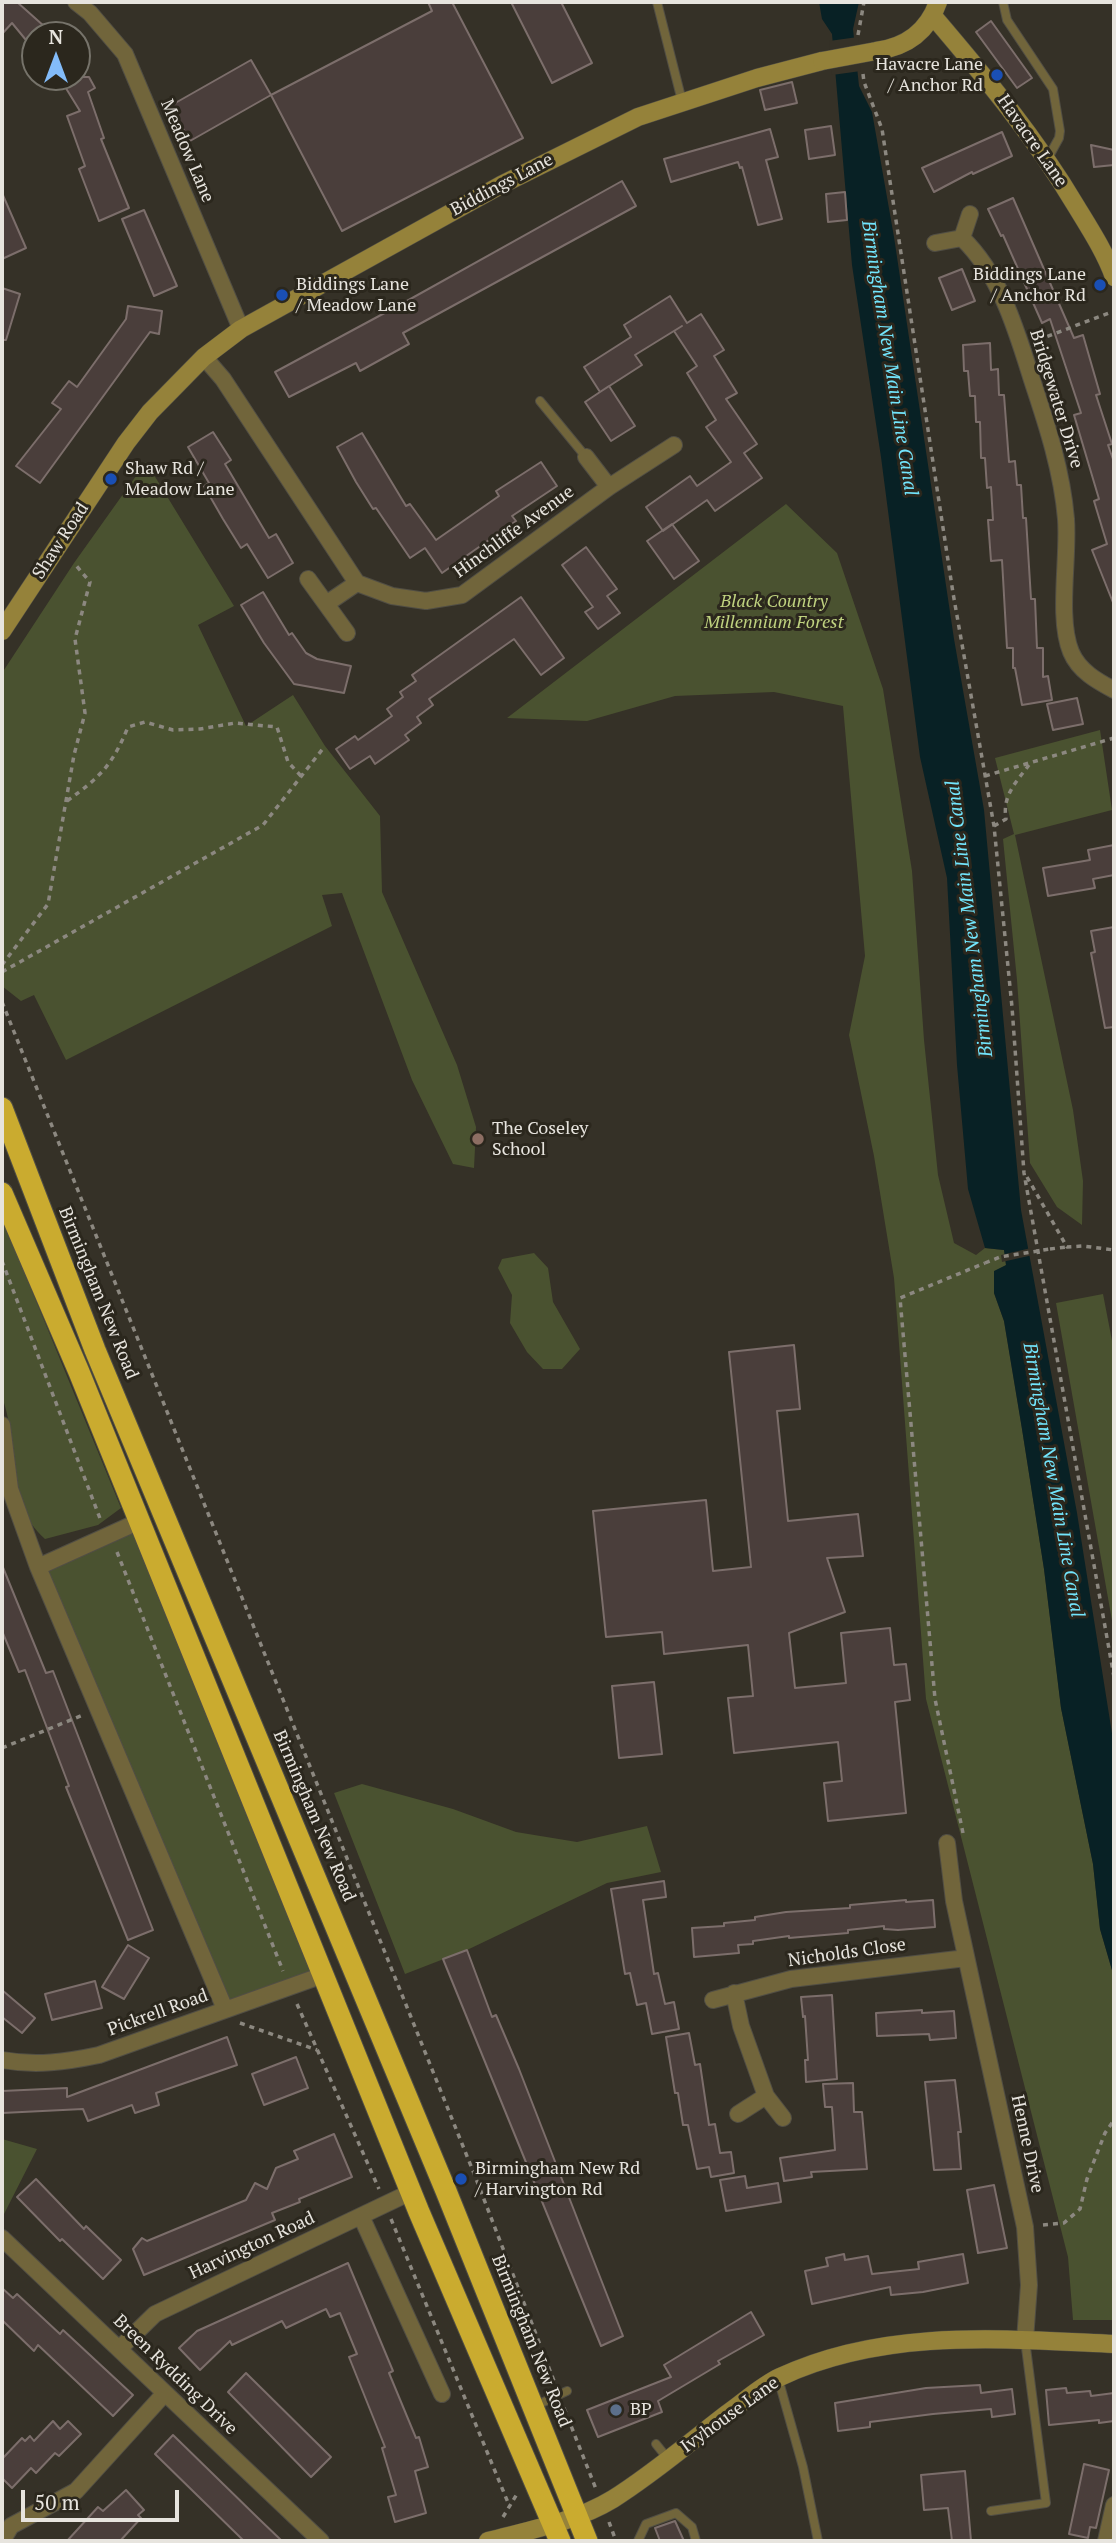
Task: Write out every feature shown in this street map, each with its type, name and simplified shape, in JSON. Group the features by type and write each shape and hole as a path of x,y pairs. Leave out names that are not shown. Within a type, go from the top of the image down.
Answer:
{"highway":[{"name":"Birmingham New Road","path":"2,1108 95,1350 441,2179 587,2541"},
{"path":"2,1192 140,1521 411,2192 556,2532"},
{"path":"323,1975 351,1964"},
{"path":"411,2192 441,2179"}],"street":[{"name":"Meadow Lane","path":"76,2 90,13 125,54 241,329"},
{"path":"868,48 893,49 910,41 935,9"},
{"name":"Havacre Lane","path":"935,9 1048,158 1097,239 1114,277"},
{"name":"Biddings Lane","path":"204,357 241,329 501,185 638,117 868,48"},
{"path":"935,243 962,238 970,214"},
{"name":"Bridgewater Drive","path":"962,238 981,258 999,288 1050,436 1061,485 1067,551 1065,619 1071,652 1079,665 1097,681 1114,690"},
{"path":"204,357 229,387 357,583 326,604"},
{"name":"Shaw Road","path":"2,631 126,443 165,395 204,357"},
{"name":"Hinchliffe Avenue","path":"357,583 392,596 426,601 462,595 609,487 674,445"},
{"path":"586,457 609,487"},
{"path":"308,579 347,633"},
{"path":"2,1426 10,1489 38,1567 225,2009"},
{"path":"38,1567 140,1521"},
{"name":"Henne Drive","path":"947,1843 954,1901 1025,2227 1029,2285 1025,2340"},
{"name":"Nicholds Close","path":"713,2000 791,1979 966,1958"},
{"name":"Pickrell Road","path":"2,2060 31,2064 64,2063 88,2057 323,1975"},
{"path":"734,1993 741,2026 766,2096 783,2118"},
{"path":"738,2114 766,2096"},
{"name":"Harvington Road","path":"119,2349 155,2314 411,2192"},
{"path":"360,2216 442,2394"},
{"name":"Breen Rydding Drive","path":"2,2238 321,2541"},
{"name":"Ivyhouse Lane","path":"488,2541 556,2532 576,2517 613,2499 760,2389 809,2365 864,2349 915,2341 1025,2340 1114,2344"},
{"path":"2,2541 6,2521 76,2491 165,2393"},
{"path":"1106,2541 1114,2509"}],"lane":[{"path":"657,2 682,102"},
{"path":"1003,2 1007,20 1053,89 1060,131 1048,158"},
{"path":"540,401 586,457"},
{"path":"991,2511 1046,2503 1025,2340"},
{"path":"778,2378 803,2467 818,2541"},
{"path":"533,2407 563,2393"},
{"path":"656,2444 668,2459"},
{"path":"638,2541 646,2524 676,2513 692,2527 696,2541"}],"path":[{"path":"864,2 858,32 868,48"},
{"path":"862,69 863,82 882,129 953,593 994,826 1012,1007 1024,1172 1114,1677"},
{"path":"1021,346 1114,311"},
{"path":"2,965 48,904 74,755 85,713 75,639 90,582 74,563"},
{"path":"66,802 102,773 117,754 128,727 145,722 173,730 235,723 277,727 288,762 301,776"},
{"path":"985,776 1114,738"},
{"path":"2,972 262,825 325,746"},
{"path":"994,826 1006,819 1004,810 1008,792 1030,763"},
{"path":"2,1003 563,2393 585,2461"},
{"path":"1024,1172 1067,1247"},
{"path":"963,1835 935,1699 900,1298 1000,1257 1050,1248 1083,1246 1114,1250"},
{"path":"2,1261 100,1518 110,1534 289,1987 385,2204 509,2505"},
{"path":"2,1748 98,1709"},
{"path":"225,2009 242,2024 317,2050"},
{"path":"1025,2227 1064,2223 1080,2209 1087,2179 1105,2133 1114,2120"}],"green space":[{"path":"146,462 234,606 198,625 246,726 293,695 325,746 380,816 382,892 457,1065 476,1127 474,1168 453,1164 412,1080 342,893 322,895 332,926 66,1060 34,995 21,1001 2,986 2,673 74,563"},
{"name":"Black Country Millennium Forest","path":"786,504 837,553 883,689 912,871 924,1040 938,1175 954,1243 976,1255 985,1248 1004,1250 1006,1265 994,1293 1004,1321 1022,1429 1044,1569 1061,1708 1093,1864 1100,1929 1114,1977 1114,2320 1073,2320 1068,2257 926,1699 894,1278 874,1156 849,1035 865,956 843,706 774,692 675,696 587,721 507,718"},
{"path":"1100,730 1112,810 1015,835 1073,1110 1083,1181 1082,1225 1057,1207 1030,1163 1017,980 1003,839 1014,834 995,758"},
{"path":"2,1222 121,1508 98,1525 45,1539 31,1523 22,1506 2,1397"},
{"path":"534,1253 548,1268 553,1302 580,1349 562,1369 543,1369 527,1352 510,1323 512,1295 498,1268 502,1259"},
{"path":"1103,1294 1114,1351 1114,1632 1056,1303"},
{"path":"132,1524 323,1975 225,2009 38,1567"},
{"path":"362,1784 453,1809 516,1832 577,1842 647,1826 661,1872 607,1883 467,1950 405,1974 334,1793"},
{"path":"2,2139 37,2149 2,2218"}],"water":[{"name":"Birmingham New Main Line Canal","path":"819,2 859,2 853,29 859,86 872,112 894,237 954,639 984,810 1021,1210 1077,1513 1114,1746 1114,1977 1100,1929 1093,1864 1061,1708 1044,1569 1022,1429 1004,1321 994,1293 994,1271 1006,1265 1004,1250 985,1248 968,1189 957,1065 947,878 920,757 881,457 852,265 832,34 822,19"}],"pier":[{"path":"858,37 861,71 832,75 829,41"},
{"path":"1031,1248 1033,1255 1002,1262 1001,1255"}],"building":[{"path":"2,2 17,2 38,21 21,21 21,34 12,23 2,34"},
{"path":"428,2 452,2 523,138 342,231 271,95 432,11"},
{"path":"511,2 561,2 592,63 552,83"},
{"path":"991,21 1032,78 1017,88 976,32"},
{"path":"251,60 271,95 190,141 170,106"},
{"path":"792,82 797,103 765,110 760,90"},
{"path":"68,91 90,91 104,138 101,139 129,208 99,221 79,169 85,166 67,116 80,111"},
{"path":"831,126 835,155 809,159 805,130"},
{"path":"770,129 778,157 766,160 782,219 758,225 742,167 740,168 738,162 671,182 664,159"},
{"path":"1002,132 1012,156 973,174 972,172 934,192 922,168"},
{"path":"1091,145 1114,150 1114,165 1094,167"},
{"path":"622,181 636,206 403,333 409,344 360,371 356,363 289,397 275,372"},
{"path":"845,192 847,220 828,222 826,194"},
{"path":"2,193 26,248 2,259"},
{"path":"1013,198 1074,338 1083,335 1100,394 1096,395 1112,444 1108,445 1114,462 1114,605 1092,550 1107,544 1094,501 1099,499 1074,415 1081,413 1050,319 1042,323 1003,235 1001,236 988,209"},
{"path":"144,210 177,286 154,296 122,219"},
{"path":"962,269 975,301 952,310 939,278"},
{"path":"2,288 20,294 6,340 2,340"},
{"path":"670,296 687,323 701,314 724,350 714,356 737,393 726,399 757,444 744,453 762,478 715,511 707,500 663,531 646,507 690,476 697,486 731,462 706,427 716,420 687,373 697,366 674,331 682,326 635,355 642,365 600,392 584,367 631,337 624,325"},
{"path":"128,306 162,311 159,334 150,332 40,483 16,466 61,409 52,403 69,381 77,387 126,319"},
{"path":"990,343 991,370 998,369 999,395 1004,395 1009,462 1015,461 1017,485 1021,485 1031,599 1035,599 1037,648 1043,648 1043,677 1048,676 1052,700 1022,705 1013,668 1013,648 1007,648 1002,560 991,561 988,520 993,520 991,487 987,488 985,458 981,458 980,422 976,422 975,396 970,396 968,371 964,371 963,345"},
{"path":"609,386 635,426 611,441 585,402"},
{"path":"213,432 231,460 225,464 269,538 276,534 293,563 268,578 247,544 241,548 223,519 204,486 209,483 188,447"},
{"path":"362,433 406,506 410,504 436,540 499,496 496,491 541,462 557,486 512,516 516,521 442,573 425,548 410,558 356,482 337,447"},
{"path":"672,524 699,561 674,579 647,541"},
{"path":"586,547 617,589 607,596 620,613 598,629 585,612 593,607 562,565"},
{"path":"263,592 289,635 292,633 306,653 317,659 351,666 344,693 294,684 241,605"},
{"path":"521,597 564,658 541,675 514,639 429,699 433,705 417,717 421,723 405,735 409,740 375,764 370,756 350,769 336,749 355,736 358,740 392,716 387,709 403,697 400,692 416,681 412,675"},
{"path":"1077,698 1083,724 1053,730 1047,704"},
{"path":"1114,845 1114,875 1093,879 1095,888 1048,896 1043,868 1090,860 1088,850"},
{"path":"1114,927 1114,1027 1105,1028 1091,953 1095,952 1091,931"},
{"path":"794,1345 800,1409 777,1411 788,1521 858,1514 863,1556 827,1558 845,1612 789,1633 795,1688 846,1683 841,1633 890,1628 894,1665 906,1664 910,1700 895,1702 906,1813 828,1821 824,1783 842,1781 838,1742 734,1753 728,1698 753,1696 748,1645 664,1654 662,1632 606,1637 593,1511 706,1500 713,1571 751,1567 729,1352"},
{"path":"2,1565 46,1673 53,1671 153,1930 128,1940 66,1787 69,1786 25,1670 19,1672 2,1631"},
{"path":"654,1682 662,1754 619,1758 612,1686"},
{"path":"664,1881 666,1897 643,1900 654,1974 658,1973 665,2004 674,2002 679,2029 652,2034 646,2003 637,2005 630,1973 625,1974 611,1889"},
{"path":"933,1900 935,1927 898,1930 884,1929 884,1926 848,1930 848,1933 789,1936 738,1945 739,1953 694,1957 692,1928 724,1926 724,1923 755,1920 755,1917 786,1912 850,1908 850,1905"},
{"path":"128,1945 149,1958 124,1999 102,1987"},
{"path":"467,1950 492,2017 496,2015 519,2069 623,2336 601,2346 443,1959"},
{"path":"95,1981 102,2008 52,2020 45,1994"},
{"path":"2,1990 35,2018 22,2033 2,2017"},
{"path":"832,1995 837,2079 806,2082 805,2060 808,2060 801,1997"},
{"path":"922,2010 922,2013 954,2011 956,2038 930,2040 929,2034 877,2036 876,2013"},
{"path":"689,2033 695,2065 700,2064 709,2125 715,2124 720,2153 731,2152 734,2173 711,2177 709,2167 697,2169 688,2125 683,2125 678,2093 675,2093 666,2037"},
{"path":"227,2037 237,2065 156,2093 159,2105 135,2113 132,2105 88,2121 83,2109 2,2113 2,2091 67,2088 67,2097"},
{"path":"296,2057 308,2088 264,2105 252,2074"},
{"path":"955,2080 961,2132 958,2132 961,2169 934,2170 925,2082"},
{"path":"853,2083 854,2112 862,2112 867,2169 811,2172 812,2177 784,2181 780,2158 835,2150 832,2107 825,2107 823,2084"},
{"path":"334,2134 352,2177 272,2213 275,2220 144,2275 133,2249 142,2238 147,2241 246,2200 255,2183 267,2189 276,2168 298,2159 294,2151"},
{"path":"745,2176 747,2188 778,2183 781,2202 726,2211 720,2180"},
{"path":"36,2179 84,2229 86,2226 121,2260 103,2279 62,2239 60,2241 17,2197"},
{"path":"994,2185 1007,2248 978,2253 967,2190"},
{"path":"844,2254 845,2260 868,2256 872,2274 919,2269 918,2262 963,2254 968,2283 891,2295 890,2287 812,2304 805,2271 828,2266 826,2258"},
{"path":"348,2263 393,2371 389,2373 416,2438 419,2437 428,2467 415,2471 426,2513 395,2522 388,2497 396,2495 382,2448 385,2447 349,2357 357,2354 340,2313 330,2317 326,2309 286,2328 282,2321 232,2345 230,2341 200,2370 179,2348 197,2331"},
{"path":"2,2288 13,2298 17,2294 60,2334 63,2330 133,2395 113,2416 38,2345 34,2351 2,2320"},
{"path":"751,2312 764,2335 718,2361 720,2364 658,2401 662,2412 598,2437 587,2410 671,2377 664,2365"},
{"path":"246,2373 331,2457 311,2477 228,2392"},
{"path":"980,2385 981,2393 1012,2389 1015,2414 992,2417 991,2409 933,2414 870,2422 870,2427 838,2431 835,2403 926,2388"},
{"path":"1066,2388 1067,2393 1090,2391 1091,2396 1114,2393 1114,2421 1049,2425 1046,2390"},
{"path":"53,2421 60,2429 68,2421 81,2434 59,2456 55,2453 36,2473 31,2468 12,2488 2,2478 2,2459 22,2438 25,2441 30,2436 34,2441"},
{"path":"173,2435 282,2541 244,2541 155,2454"},
{"path":"1084,2464 1109,2470 1096,2528 1090,2527 1088,2538 1069,2534"},
{"path":"965,2471 971,2541 952,2541 948,2508 924,2510 921,2475"},
{"path":"126,2490 144,2510 138,2515 141,2518 120,2541 67,2541 98,2507 103,2511"},
{"path":"675,2521 684,2541 660,2541 655,2528"}],"place":[{"name":"Havacre Lane / Anchor Rd","path":"997,75"},
{"name":"Biddings Lane / Anchor Rd","path":"1100,285"},
{"name":"Biddings Lane / Meadow Lane","path":"282,295"},
{"name":"Shaw Rd / Meadow Lane","path":"111,479"},
{"name":"The Coseley School","path":"478,1139"},
{"name":"Birmingham New Rd / Harvington Rd","path":"461,2179"},
{"name":"BP","path":"616,2410"}]}
